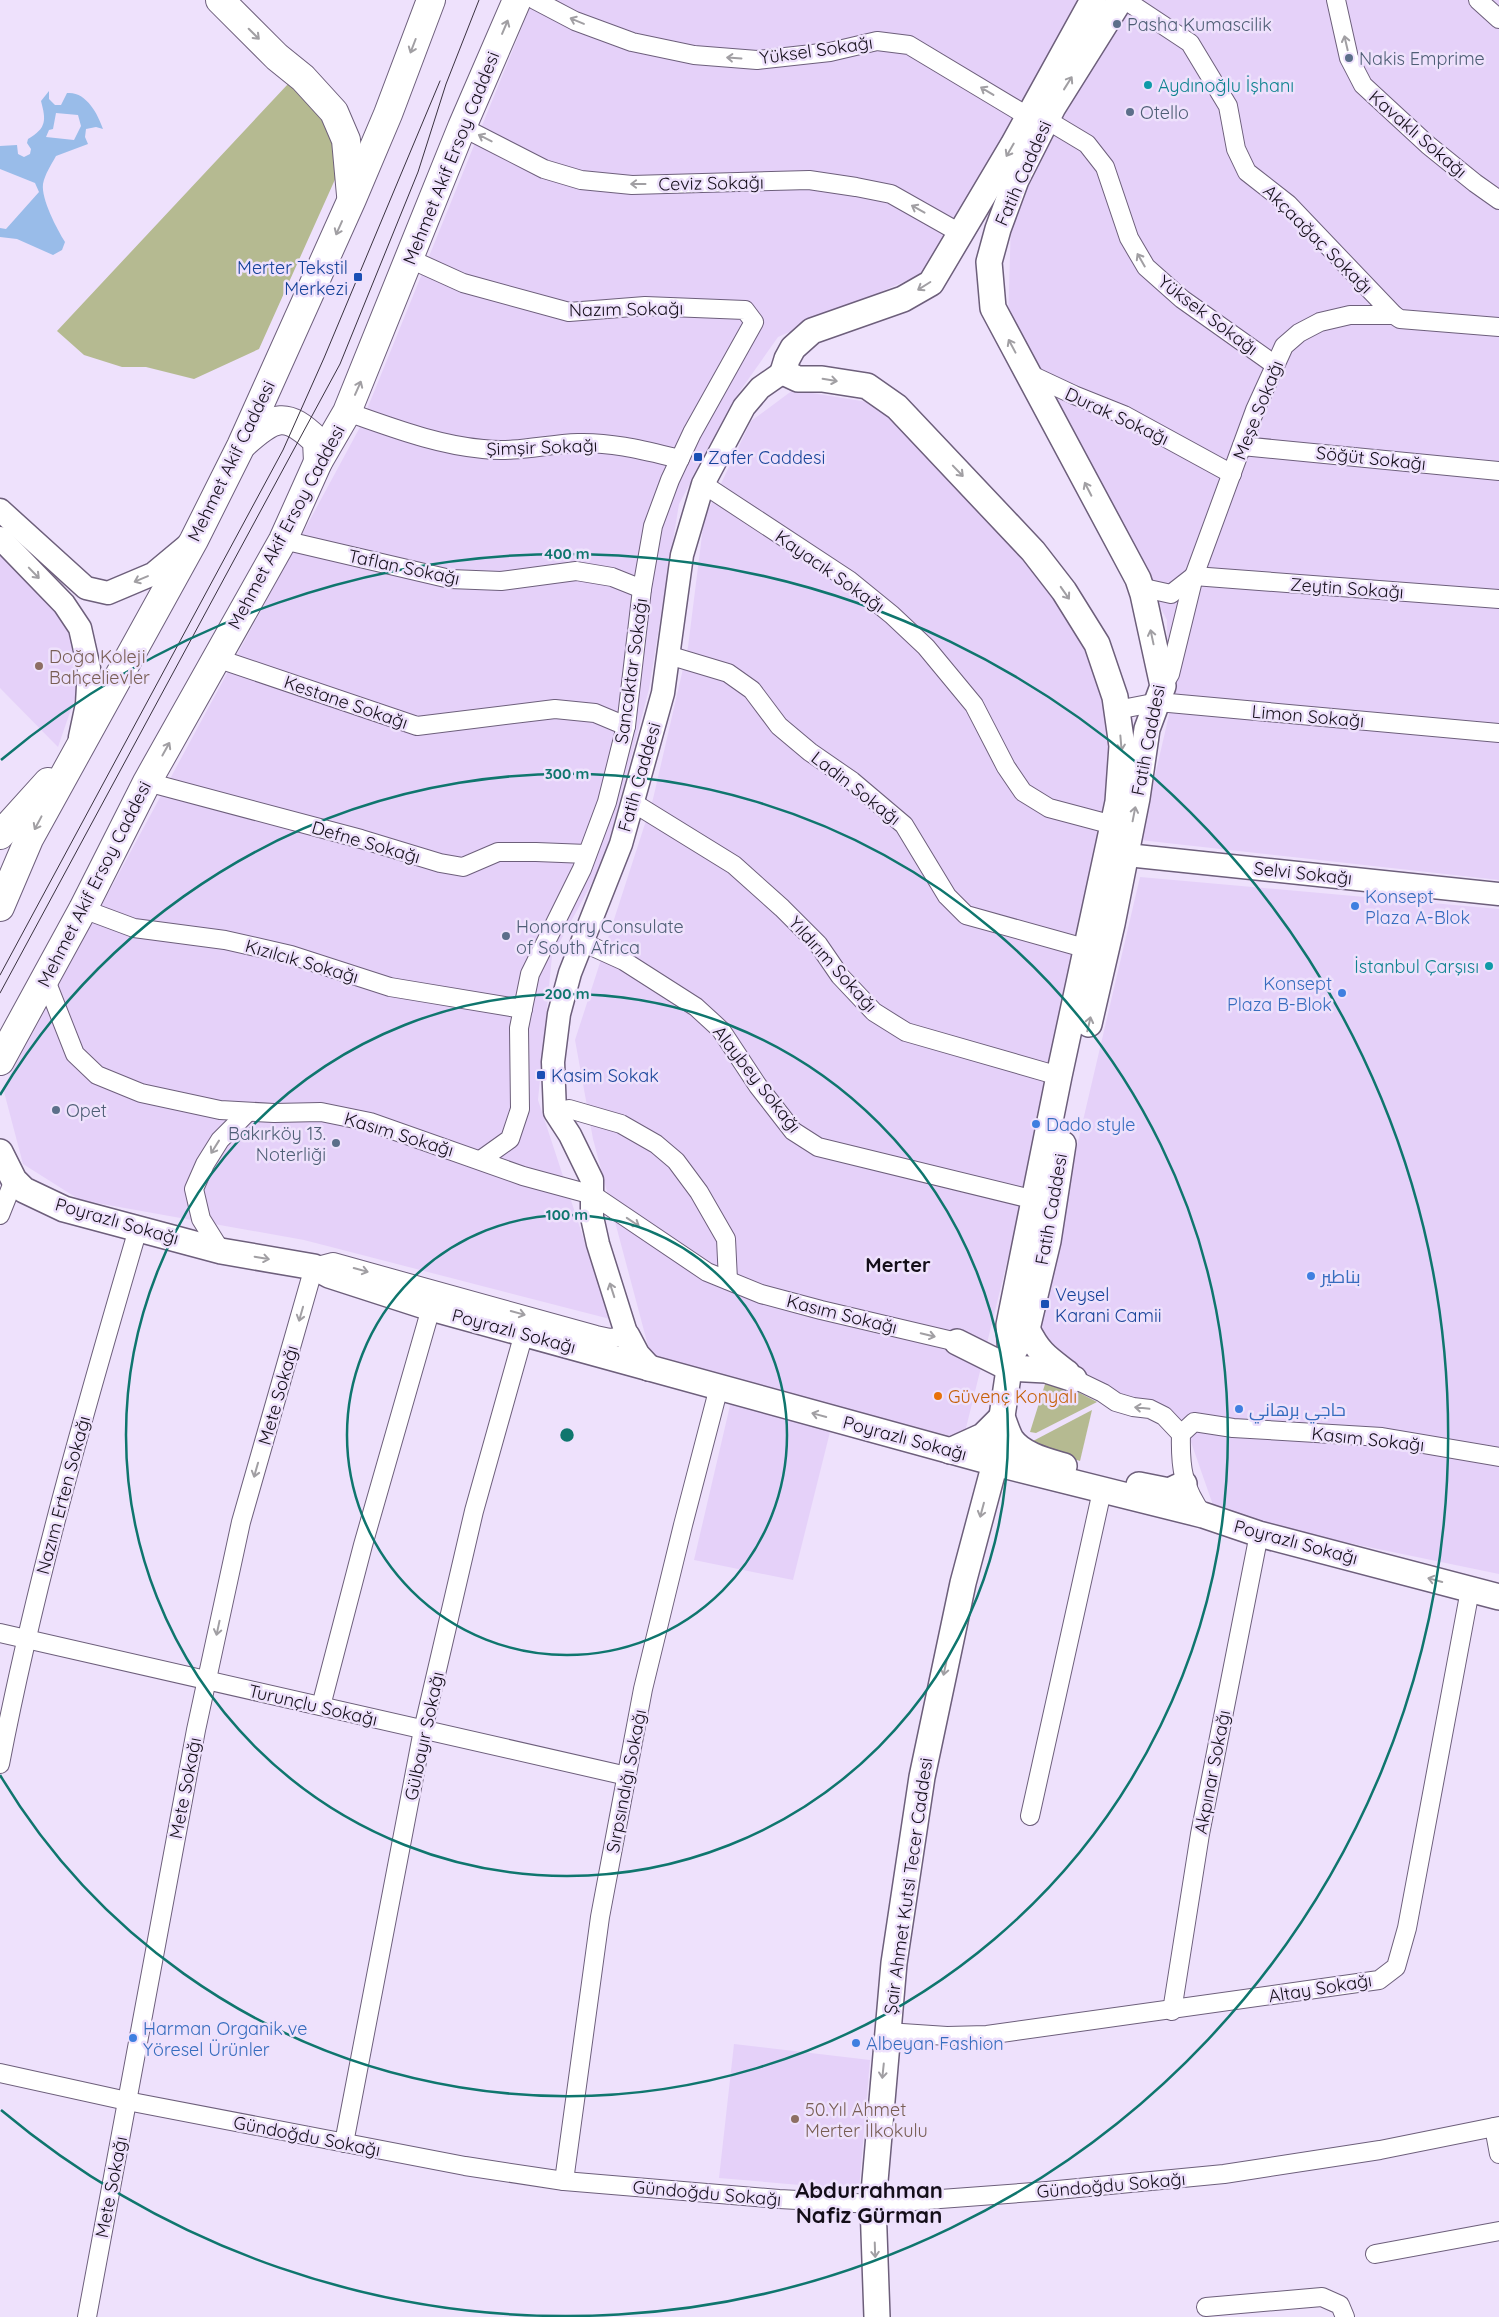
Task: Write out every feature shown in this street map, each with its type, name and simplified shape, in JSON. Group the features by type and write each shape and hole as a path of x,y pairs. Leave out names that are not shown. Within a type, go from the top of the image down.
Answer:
{"main road":[{"path":"220,0 277,57 303,78 334,112 346,140 352,199"},
{"name":"Mehmet Akif Caddesi","path":"0,907 29,839 194,540 241,446 352,199 388,114 431,0"},
{"name":"Mehmet Akif Ersoy Caddesi","path":"0,1061 8,1039 46,978 147,782 283,540 318,462 347,412 462,127 517,0"},
{"name":"Fatih Caddesi","path":"995,1463 1010,1362 1009,1325 1059,1076 1088,949 1117,854 1137,798 1147,729 1160,694 1143,594 1138,579 1026,373 993,308 989,262 998,229 1038,118 1093,0"},
{"name":"Fatih Caddesi","path":"1010,1362 1027,1329 1048,1241 1066,1125 1117,854 1114,825 1118,802 1122,746 1115,698 1097,644 1067,595 1034,551 897,407 867,386 822,379 798,380 783,372 786,359 793,348 812,331 903,298 930,283 960,233 1120,0"},
{"path":"960,233 970,234 982,240 989,246 992,252"},
{"path":"241,446 263,426 276,421 295,422 317,442 318,462"},
{"path":"0,835 77,749"},
{"name":"Poyrazlı Sokağı","path":"0,1152 7,1177 24,1190 64,1209 221,1251 314,1267 329,1275 431,1308 950,1451 1203,1515 1259,1534 1499,1597"},
{"path":"1027,1329 1036,1347 1045,1357 1074,1379"},
{"path":"602,1355 617,1351 626,1342 627,1336"},
{"path":"627,1336 636,1355 650,1368"},
{"path":"957,1342 1010,1362 1046,1370 1074,1379"},
{"path":"950,1451 983,1436 1002,1416 1012,1440 1023,1449 1043,1460 1161,1490 1169,1491 1184,1484"},
{"name":"Şair Ahmet Kutsi Tecer Caddesi","path":"877,2317 873,2204 894,1963 922,1777 963,1583 995,1463"}],"street":[{"name":"Yüksel Sokağı","path":"534,0 575,21 632,42 694,55 757,60 830,52 877,41 910,45 1038,118"},
{"name":"Akçaağaç Sokağı","path":"1125,0 1190,43 1228,106 1236,149 1247,172 1288,204 1394,315"},
{"name":"Kavaklı Sokağı","path":"1336,0 1349,58 1363,85 1428,145 1499,200"},
{"path":"1478,0 1499,19"},
{"name":"Yüksek Sokağı","path":"1038,118 1087,144 1105,167 1129,238 1146,267 1182,299 1275,365"},
{"name":"Ceviz Sokağı","path":"462,127 544,169 581,180 632,185 808,180 856,186 891,194 960,233"},
{"name":"Nazım Sokağı","path":"410,259 464,283 569,312 645,306 746,310 754,322"},
{"name":"Meşe Sokağı","path":"1160,694 1170,674 1194,576 1242,446 1284,346 1299,333 1320,322 1350,316 1394,315 1400,318 1499,327"},
{"name":"Sancaktar Sokağı","path":"482,1159 510,1139 520,1109 519,1028 530,974 587,854 607,802 626,726 642,589 653,526 680,459 754,322"},
{"name":"Fatih Caddesi","path":"627,1336 598,1244 592,1216 592,1180 555,1112 554,1062 559,1014 570,973 621,844 663,693 682,555 702,484 744,407 760,388 783,372"},
{"name":"Durak Sokağı","path":"1026,373 1124,415 1232,474"},
{"name":"Şimşir Sokağı","path":"347,412 430,440 483,449 522,450 578,443 623,446 680,459"},
{"name":"Söğüt Sokağı","path":"1242,446 1499,471"},
{"name":"Kayacık Sokağı","path":"702,484 849,580 892,615 926,647 974,705 1006,767 1024,792 1049,808 1114,825"},
{"path":"0,510 86,588 108,593 153,574 194,540"},
{"path":"0,538 64,604 80,628 89,668 87,704 77,749"},
{"name":"Taflan Sokağı","path":"283,540 450,579 501,581 576,571 612,577 642,589"},
{"path":"1138,579 1144,588 1171,594 1194,576"},
{"name":"Zeytin Sokağı","path":"1194,576 1499,599"},
{"name":"Ladin Sokağı","path":"668,654 728,672 752,690 779,726 810,752 852,781 904,825 947,896 966,915 1088,949"},
{"name":"Kestane Sokağı","path":"216,658 418,726 555,709 595,713 626,726"},
{"name":"Limon Sokağı","path":"1117,710 1160,694 1499,733"},
{"name":"Defne Sokağı","path":"147,782 361,839 440,863 463,867 498,852 587,854"},
{"name":"Yıldırım Sokağı","path":"632,802 734,866 776,902 818,944 840,976 874,1012 906,1032 1059,1076"},
{"name":"Selvi Sokağı","path":"1117,854 1499,894"},
{"name":"Kızılcık Sokağı","path":"83,909 134,928 225,940 291,955 390,987 523,1009"},
{"name":"Alaybey Sokağı","path":"582,942 624,961 696,1007 721,1030 758,1086 793,1131 818,1147 1035,1200"},
{"name":"Kasım Sokağı","path":"46,978 74,1054 97,1075 141,1093 220,1110 322,1112 370,1122 482,1159 524,1176 593,1194 707,1272 761,1294 957,1342"},
{"path":"555,1112 569,1109 621,1124 656,1144 676,1161 699,1192 726,1239 728,1280"},
{"path":"221,1251 201,1219 194,1189 205,1164 220,1140 248,1112"},
{"path":"0,1215 7,1177"},
{"name":"Nazım Erten Sokağı","path":"0,1764 26,1639 72,1456 138,1228"},
{"name":"Poyrazlı Sokağı","path":"314,1267 333,1262 596,1335 610,1338 627,1336"},
{"name":"Mete Sokağı","path":"87,2317 207,1680 241,1522 314,1267"},
{"path":"321,1706 363,1545 431,1308"},
{"name":"Gülbayır Sokağı","path":"344,2143 423,1730 474,1511 524,1333"},
{"path":"1074,1379 1103,1393 1116,1402 1133,1408 1150,1409 1164,1416 1181,1434 1180,1458 1184,1484 1190,1498 1203,1515"},
{"name":"Sırpsındığı Sokağı","path":"564,2181 600,1917 627,1776 648,1670 683,1525 720,1388"},
{"name":"Kasım Sokağı","path":"1181,1434 1194,1422 1234,1428 1382,1437 1499,1457"},
{"path":"1030,1816 1102,1490"},
{"name":"Akpınar Sokağı","path":"1172,2011 1200,1834 1259,1534"},
{"name":"Altay Sokağı","path":"887,2032 947,2036 987,2035 1172,2011 1379,1980 1396,1967 1408,1928 1470,1590"},
{"name":"Turunçlu Sokağı","path":"0,1633 627,1776"},
{"path":"0,2073 127,2101"},
{"name":"Gündoğdu Sokağı","path":"127,2101 465,2166 564,2181 731,2196 873,2204 1047,2191 1224,2174 1380,2150 1496,2127"},
{"path":"1496,2127 1499,2154"},
{"path":"1376,2254 1499,2231"},
{"path":"1206,2307 1322,2297 1340,2305 1345,2317"}],"shaded area":[{"path":"533,0 1083,0 926,272 778,337 740,391 679,504 649,689 604,861 552,956 538,1100 610,1319 304,1240 80,1200 23,1164 3,1088 359,429"},
{"path":"1132,0 1499,0 1499,880 1140,840 1169,715 1167,620 1008,323 1011,221 1037,162"},
{"path":"793,390 874,403 999,525 1068,611 1105,692 1110,769 1064,1032 965,1432 954,1437 651,1357 593,1139 575,1040 653,799 688,647 704,519 751,421"},
{"name":"Doğa Koleji Bahçelievler","path":"0,553 44,593 77,644 78,689 58,747 0,688"},
{"path":"1140,877 1499,909 1499,1574 1286,1530 1214,1508 1184,1422 1053,1366 1034,1330"},
{"path":"732,1397 831,1428 793,1580 694,1560"},
{"name":"50.Yıl Ahmet Merter İlkokulu","path":"734,2044 870,2060 859,2190 719,2178"}],"green space":[{"path":"288,84 329,122 337,175 259,349 194,379 146,367 122,367 84,355 57,331"},
{"path":"1046,1381 1076,1391 1097,1402 1036,1433 1030,1432"},
{"path":"1092,1410 1080,1461 1045,1450 1033,1441"}],"water":[{"path":"49,91 49,99 55,105 61,105 67,93 74,93 90,105 103,129 96,127 86,129 85,137 88,144 56,156 45,177 43,184 44,198 65,242 62,250 53,255 17,239 0,237 0,228 6,229 39,192 35,183 0,169 0,146 17,145 18,154 24,157 30,154 31,149 27,143 28,139 39,131 44,123 41,101","holes":["56,113 78,115 81,126 74,140 46,137 49,130 53,129"]}],"tram line":[{"path":"0,993 340,364 418,172 446,84 479,0"},
{"path":"0,975 283,450 324,358 440,81"}],"place":[{"name":"Pasha Kumascilik","path":"1117,24"},
{"name":"Nakis Emprime","path":"1349,58"},
{"name":"Aydınoğlu İşhanı","path":"1148,85"},
{"name":"Otello","path":"1130,112"},
{"name":"Merter Tekstil Merkezi","path":"358,277"},
{"name":"Zafer Caddesi","path":"698,457"},
{"name":"Doğa Koleji Bahçelievler","path":"39,666"},
{"name":"Konsept Plaza A-Blok","path":"1355,906"},
{"name":"Honorary Consulate of South Africa","path":"506,936"},
{"name":"İstanbul Çarşısı","path":"1489,966"},
{"name":"Konsept Plaza B-Blok","path":"1342,993"},
{"name":"Kasim Sokak","path":"541,1075"},
{"name":"Opet","path":"56,1110"},
{"name":"Dado style","path":"1036,1124"},
{"name":"Bakırköy 13. Noterliği","path":"336,1143"},
{"name":"بناطير","path":"1311,1276"},
{"name":"Veysel Karani Camii","path":"1045,1304"},
{"name":"Güvenç Konyalı","path":"938,1396"},
{"name":"حاجي برهاني","path":"1239,1409"},
{"name":"Harman Organik ve Yöresel Ürünler","path":"133,2038"},
{"name":"Albeyan Fashion","path":"856,2043"},
{"name":"50.Yıl Ahmet Merter İlkokulu","path":"795,2119"}],"district":[{"name":"Merter","path":"898,1264"},
{"name":"Abdurrahman Nafiz Gürman","path":"869,2202"}]}
